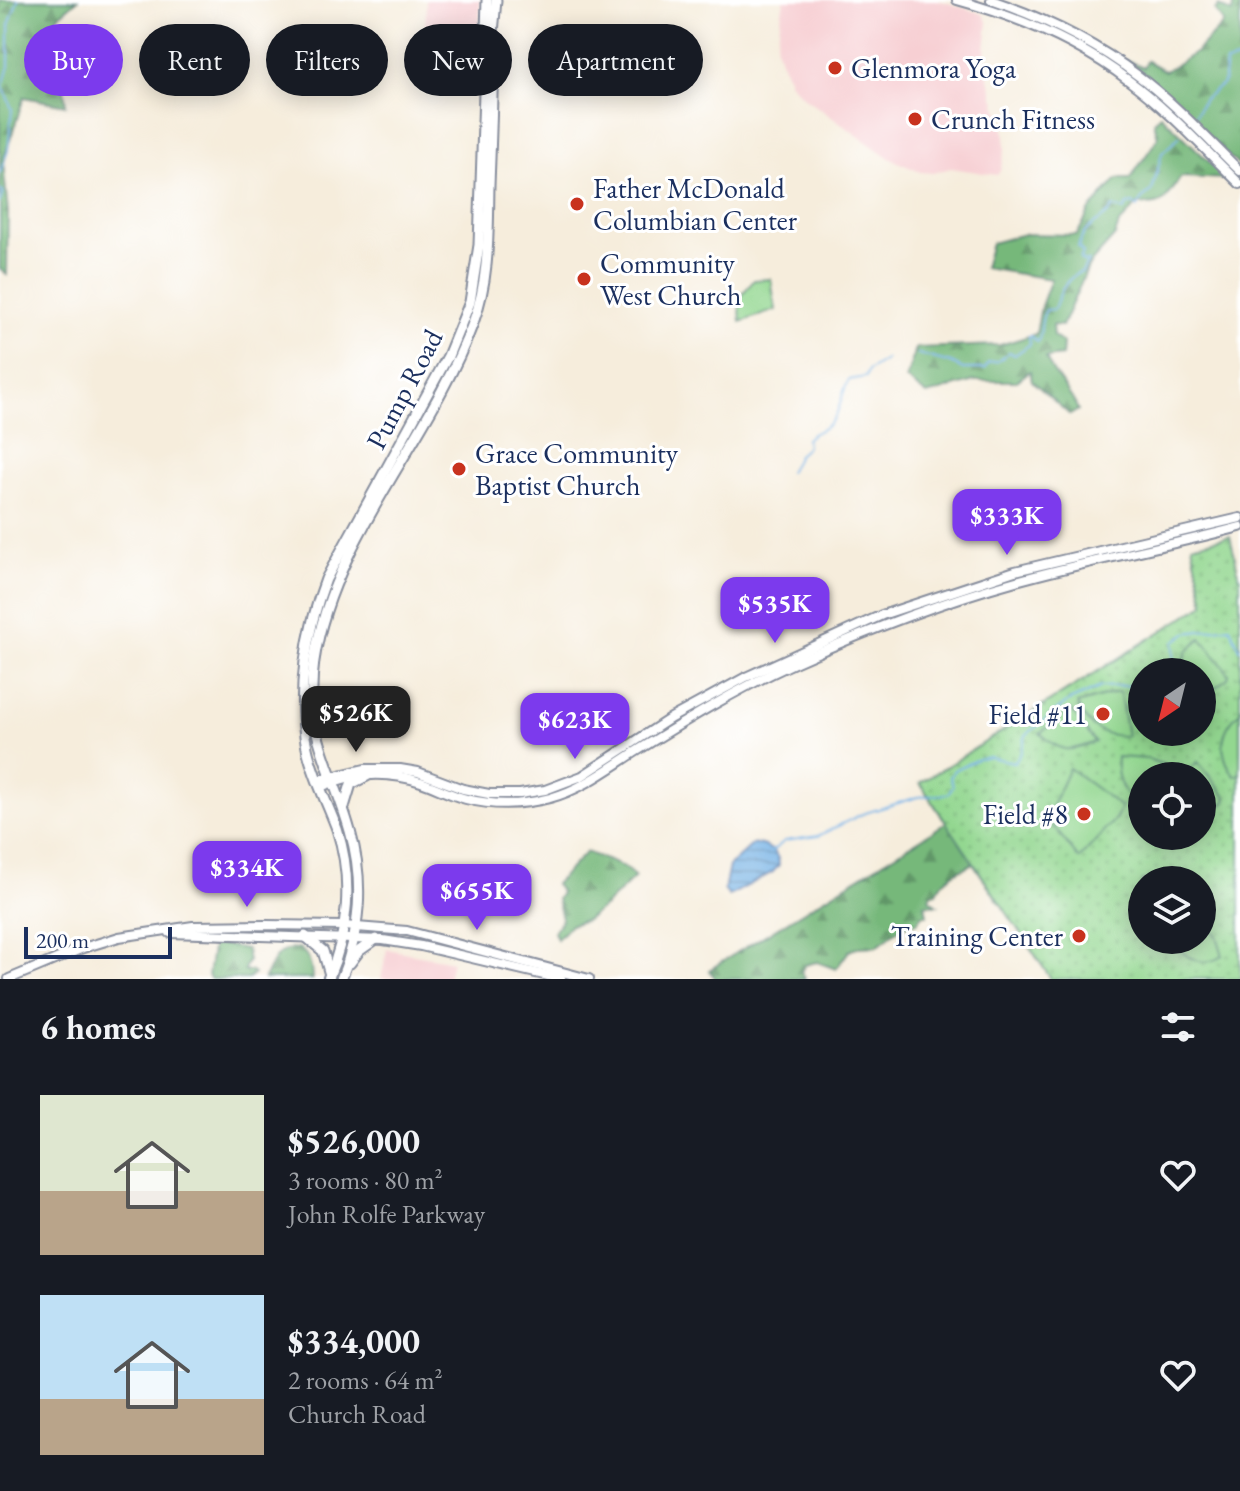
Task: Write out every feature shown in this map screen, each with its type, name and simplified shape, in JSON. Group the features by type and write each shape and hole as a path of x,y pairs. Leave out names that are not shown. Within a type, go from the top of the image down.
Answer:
{"main road":[{"name":"Pump Road","path":"329,977 344,926 347,901 344,860 306,744 302,690 318,602 339,555 448,356 470,302 479,245 487,0"},
{"name":"Pump Road","path":"342,976 356,926 358,872 353,840 316,737 312,698 314,663 328,600 338,576 460,353 474,321 483,288 488,243 496,0"},
{"path":"957,0 1046,31 1105,63 1160,106 1240,184"},
{"path":"991,0 1063,28 1123,64 1167,100 1240,171"},
{"path":"319,784 365,769 409,770 463,789 498,795 534,793 560,786 582,776 671,718 735,682 882,615 1015,571 1240,518"},
{"path":"331,779 355,776 409,779 455,796 488,803 524,803 551,798 585,784 713,704 854,637 1015,581 1240,527"},
{"path":"343,810 351,784 367,776"},
{"path":"9,979 105,941 153,932 193,926 356,926 435,937 589,979"},
{"path":"153,932 376,939 421,946 561,979"},
{"path":"305,936 323,951 329,977"},
{"path":"342,976 357,953 376,939"}],"shaded area":[{"path":"426,0 480,0 479,24 425,24"},
{"path":"784,0 938,0 983,14 988,23 985,49 988,76 1005,133 1005,149 997,175 951,168 933,173 920,172 891,159 803,97 790,83 776,47"},
{"path":"387,949 452,961 448,979 381,979"}],"green space":[{"path":"0,0 77,0 49,24 24,24 24,96 65,96 66,105 24,97 3,162 8,212 7,274 0,269"},
{"path":"1234,0 1240,0 1240,167 1143,72 1126,60 1144,67 1147,61 1165,71 1195,53 1224,23 1215,11 1219,6 1232,13"},
{"path":"1161,115 1227,179 1181,177 1165,200 1155,204 1138,204 1089,265 1062,326 1052,325 1053,336 1063,343 1062,356 1046,358 1078,410 1070,415 1032,381 1030,371 1017,381 974,381 927,395 906,379 916,348 1000,345 1036,334 1041,306 1051,279 984,268 991,243 1024,234 1077,235 1090,210 1117,179 1130,179 1158,138 1154,121"},
{"path":"771,279 776,310 741,322 739,298 754,280"},
{"path":"1230,536 1240,579 1240,979 1051,979 920,783 1205,604 1192,545"},
{"path":"1200,543 1236,666 1216,667 1216,658 1128,658 1128,695 999,902 973,863 951,875 937,893 931,894 929,899 937,905 925,904 927,915 922,915 917,923 903,926 877,946 849,951 836,969 817,962 805,965 801,971 805,979 716,979 709,970 946,823 920,783 1205,604 1192,545"},
{"path":"1201,638 1229,674 1228,678 1216,687 1216,658 1185,658 1187,651"},
{"name":"Field #11","path":"1118,692 1127,736 1096,729 1077,704"},
{"path":"1071,710 1095,742 1065,749 1040,733"},
{"path":"1240,712 1240,773 1235,776 1226,760 1223,743 1228,727"},
{"path":"1117,757 1156,762 1128,762 1128,796 1117,773"},
{"name":"Field #8","path":"1069,768 1121,807 1117,817 1079,859 1050,822 1050,810"},
{"path":"1216,784 1227,798 1216,809"},
{"path":"586,852 626,868 635,877 605,906 586,920 570,925 557,939 554,932 562,918 557,899 561,893 555,884"},
{"path":"1216,935 1223,956 1203,962 1186,955 1216,954"},
{"path":"220,944 246,949 248,961 244,969 254,974 248,979 211,979 208,976 212,948"},
{"path":"299,948 309,962 312,979 264,979 280,954"}],"water":[{"path":"753,844 770,849 777,856 779,865 773,872 729,896 724,890 729,866"}],"waterway":[{"path":"0,173 8,151 12,109 3,86 9,66 9,25 18,0"},
{"path":"1196,115 1203,100 1223,84 1226,63 1240,59"},
{"path":"918,354 963,369 985,369 988,363 998,361 1009,352 1015,355 1030,344 1029,335 1038,342 1046,310 1054,309 1064,287 1082,272 1088,261 1080,259 1083,253 1078,247 1085,232 1113,208 1124,210 1127,205 1134,204 1138,208 1141,200 1152,191 1162,153 1179,137"},
{"path":"0,190 3,192 0,202"},
{"path":"789,472 799,454 807,447 806,439 832,421 849,380 866,377 868,371 887,359"},
{"path":"1174,658 1174,642 1186,633 1230,627 1240,649"},
{"path":"772,851 785,841 818,836 862,814 918,797 948,794 953,786 950,777 954,770 989,757 1014,762 1021,753 1026,735 1069,701 1101,687 1128,686"}],"place":[{"name":"Glenmora Yoga","path":"835,68"},
{"name":"Crunch Fitness","path":"915,119"},
{"name":"Father McDonald Columbian Center","path":"577,204"},
{"name":"Community West Church","path":"584,279"},
{"name":"Grace Community Baptist Church","path":"459,469"},
{"name":"Field #11","path":"1103,714"},
{"name":"Field #8","path":"1084,814"},
{"name":"Training Center","path":"1079,936"}]}
